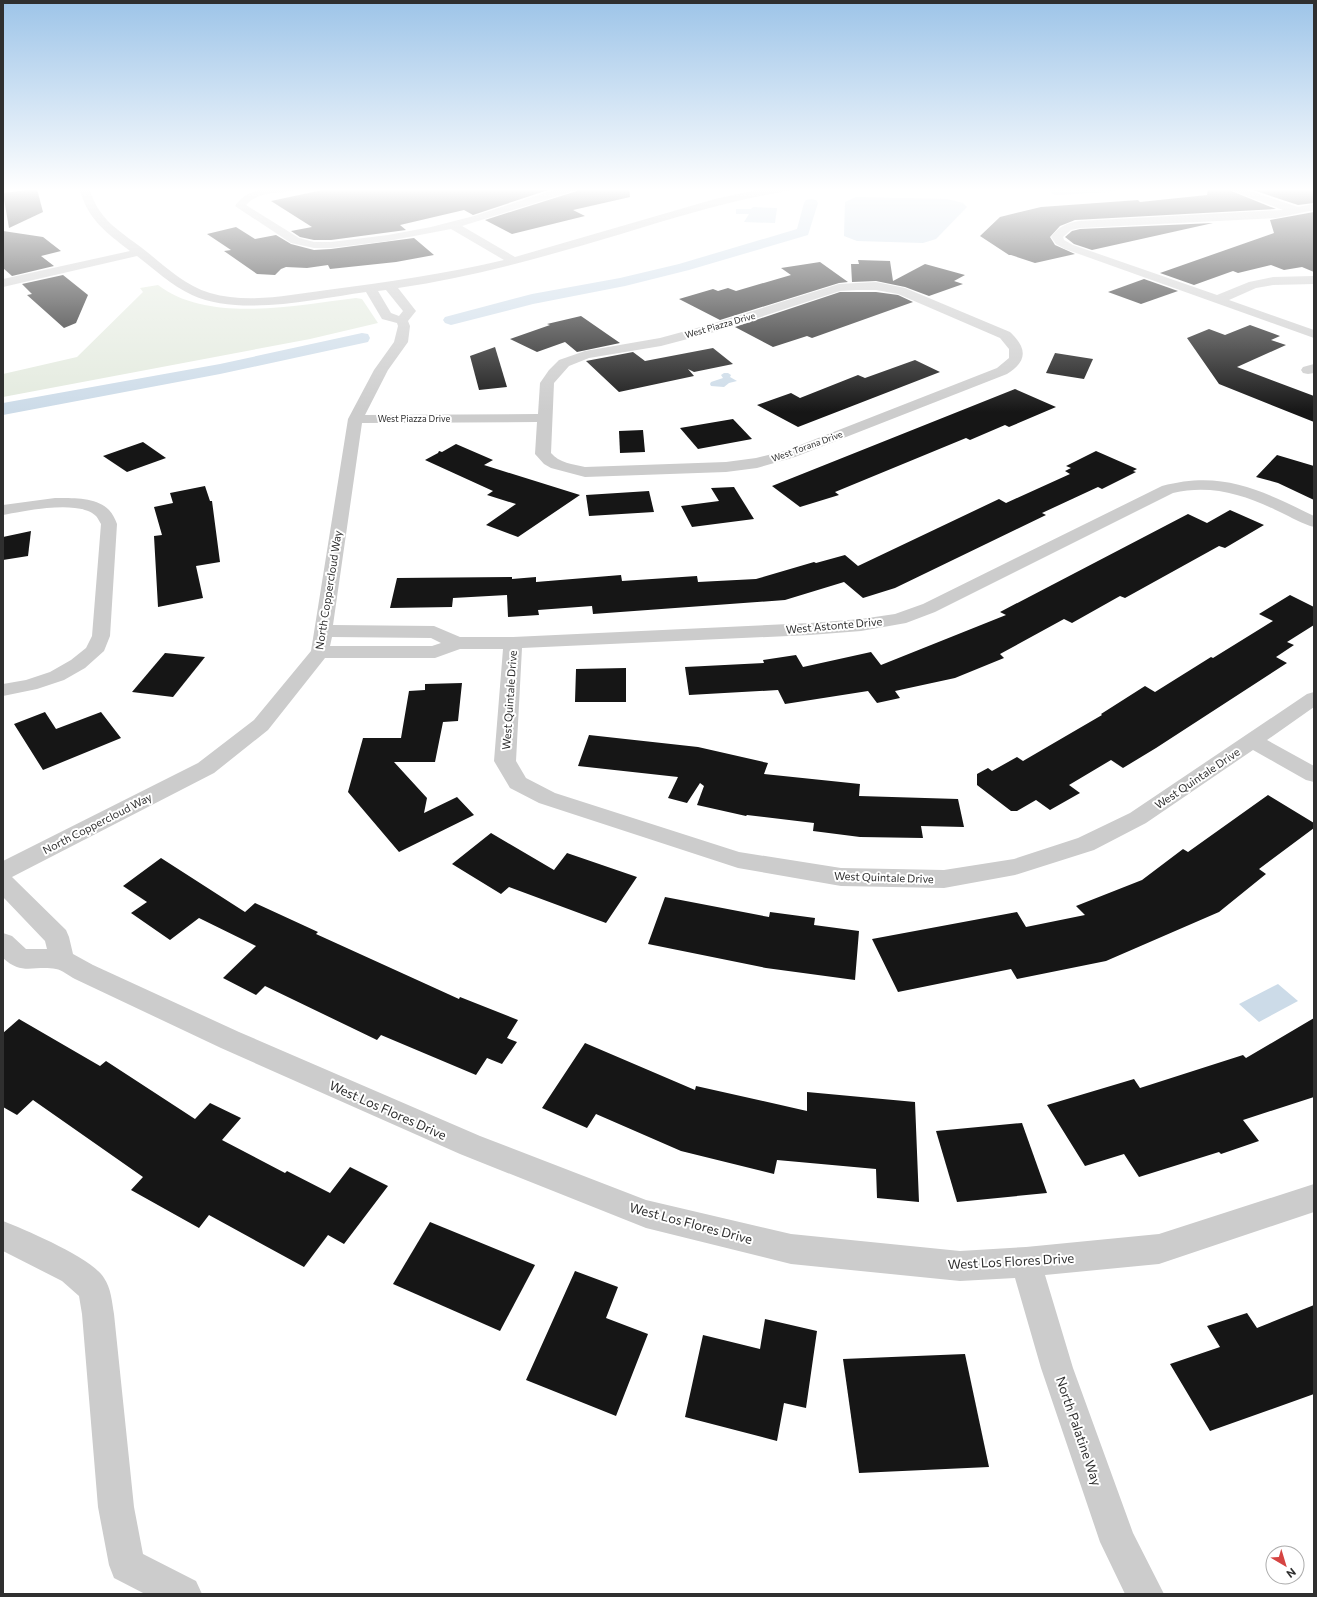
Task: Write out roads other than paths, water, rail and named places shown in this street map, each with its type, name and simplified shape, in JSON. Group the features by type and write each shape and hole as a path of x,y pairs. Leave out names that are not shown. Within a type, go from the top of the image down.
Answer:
{"street":[{"path":"3,276 69,263"},
{"path":"3,283 82,263"},
{"path":"153,263 184,286 194,291 214,297 248,300 277,299 390,286 508,263"},
{"path":"487,263 493,266"},
{"path":"1112,263 1314,334"},
{"path":"1217,300 1254,285 1266,282 1314,280"},
{"name":"North Coppercloud Way","path":"3,871 206,768 261,725 320,652 358,413 381,370 401,342 404,326 402,321 410,311 390,286"},
{"name":"West Piazza Drive","path":"358,413 541,408 546,383 564,363 604,351 661,342 713,328 839,288 857,286 876,286 901,291 1005,335 1014,342 1017,357"},
{"path":"370,288 386,316 402,321"},
{"name":"West Torana Drive","path":"541,408 543,454 557,465 585,472 726,467 757,463 790,454 1002,371 1015,363 1017,357"},
{"name":"West Piazza Drive","path":"358,413 511,404"},
{"name":"West Astonte Drive","path":"320,652 435,652 457,643 514,643 810,629 861,625 898,618 929,608 1168,489 1206,484 1231,488 1253,495 1314,522"},
{"path":"3,510 57,502 89,506 103,513 109,524 101,636 94,651 78,664 57,676 30,685 3,690"},
{"name":"West Astonte Drive","path":"323,631 434,632 457,643"},
{"name":"West Quintale Drive","path":"514,643 505,762 518,783 547,798 738,860 841,876 944,879 1015,867 1086,844 1138,818 1314,698"},
{"path":"1253,741 1314,775"},
{"path":"3,882 57,937 61,959"},
{"name":"West Los Flores Drive","path":"3,943 20,959 61,959 84,972 230,1040 470,1146 646,1214 791,1249 960,1266 1026,1262 1159,1249 1314,1198"},
{"path":"3,1235 74,1270 93,1289 98,1314 116,1507 127,1566 183,1594"},
{"name":"North Palatine Way","path":"1026,1262 1057,1368 1118,1542 1145,1594"}],"water":[{"path":"728,373 731,375 730,377 737,381 729,383 724,387 711,386 711,382 723,378 721,375"},
{"path":"1278,984 1298,1001 1259,1022 1239,1004"}],"waterway":[{"path":"451,320 532,299 620,283 699,263"},
{"path":"3,409 220,369 362,338"}]}
